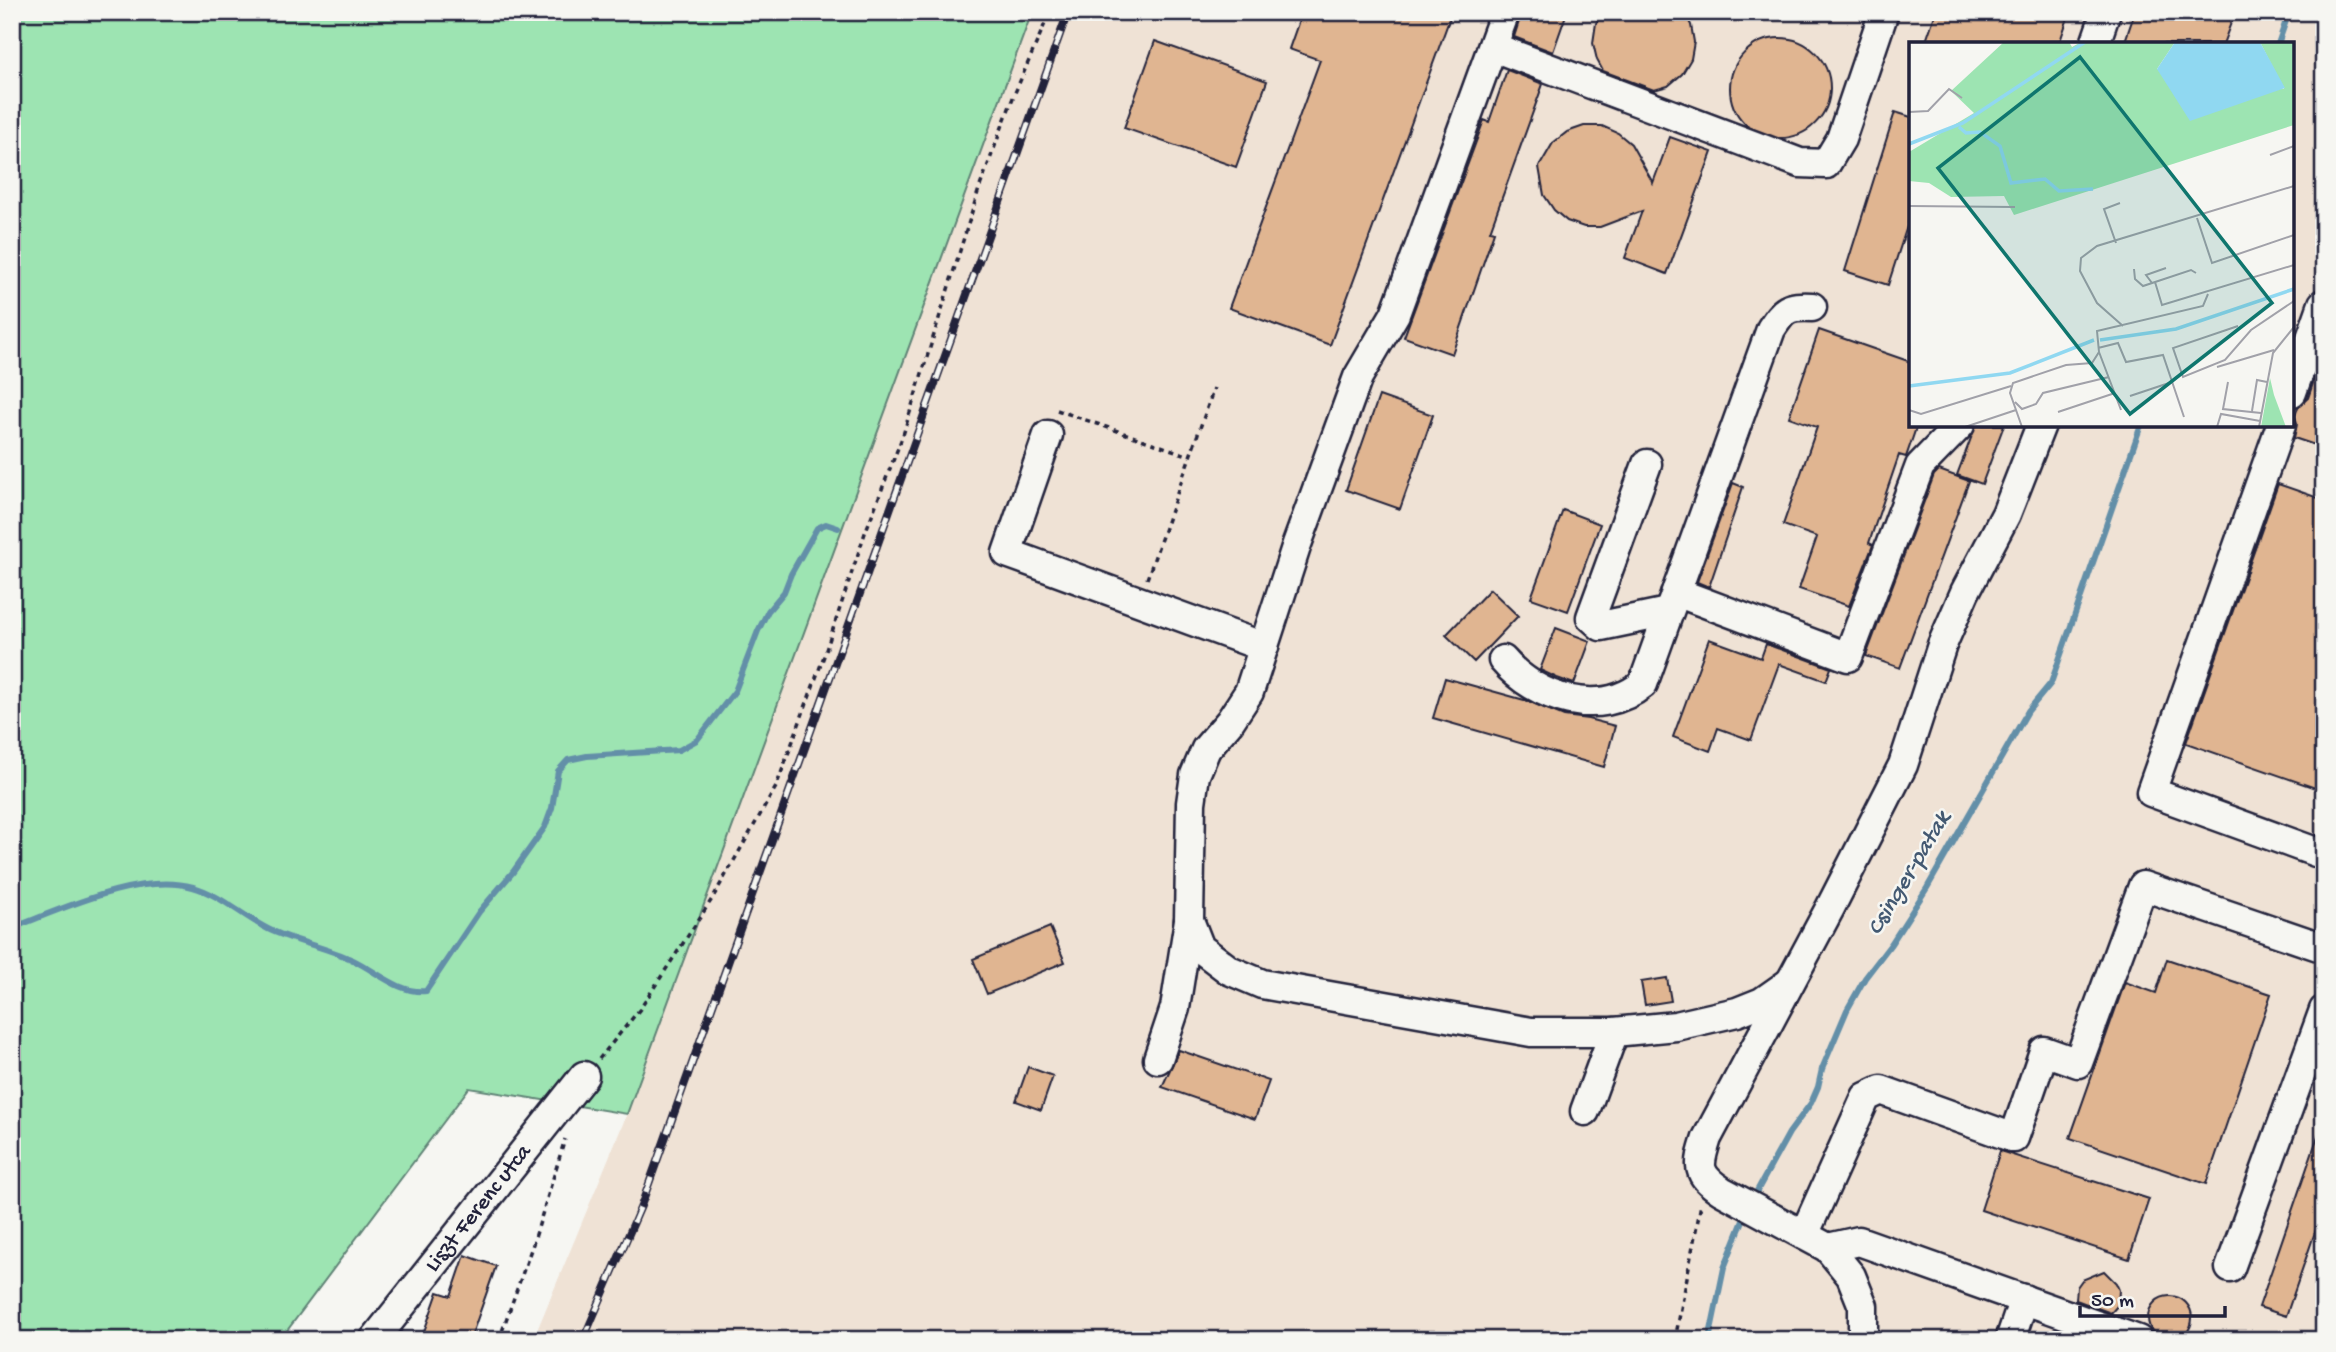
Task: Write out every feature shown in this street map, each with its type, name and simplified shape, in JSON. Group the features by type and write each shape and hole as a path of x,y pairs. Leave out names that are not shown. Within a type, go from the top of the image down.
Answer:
{"street":[{"path":"1158,1059 1175,1008 1189,920 1191,803 1195,775 1206,749 1230,721 1249,692 1297,544 1358,377 1395,314 1505,12"},
{"path":"1493,47 1800,163 1826,164 1841,139 1884,12"},
{"path":"2096,42 2106,12"},
{"path":"2294,386 2323,304"},
{"path":"1503,660 1512,671 1537,688 1562,698 1588,702 1613,701 1630,695 1643,684 1771,329 1782,313 1794,306 1812,307"},
{"path":"1053,422 1007,553 1264,647"},
{"path":"1647,464 1591,617 1601,626 1672,602 1848,657 1920,466 1958,427"},
{"path":"1863,1340 1863,1306 1851,1276 1816,1242 1706,1180 1699,1163 1706,1138 1903,765 1942,645 1965,592 2006,514 2040,427"},
{"path":"2280,427 2151,792 2324,855"},
{"path":"1816,1242 1866,1097 1881,1090 2014,1138 2044,1051 2078,1063 2143,886 2324,948"},
{"path":"1189,920 1200,948 1229,970 1262,984 1531,1032 1614,1032 1675,1026 1737,1012 1762,1002 1789,983"},
{"path":"2230,1268 2324,1010"},
{"path":"1585,1111 1614,1032"},
{"name":"Liszt Ferenc utca","path":"374,1340 584,1076"},
{"path":"1816,1242 1860,1241 2138,1340"},
{"path":"2010,1340 2024,1299"}],"path":[{"path":"584,1076 640,1009 712,899 776,788 865,533 903,435 979,189 1014,95 1050,12"},
{"path":"1139,601 1214,388"},
{"path":"1053,422 1190,456"},
{"path":"499,1340 534,1241 569,1127"},
{"path":"1675,1340 1706,1180"}],"shaded area":[{"path":"1032,12 2324,12 2324,1340 533,1340 627,1114"}],"green space":[{"path":"12,12 1032,12 627,1114 469,1088 280,1340 12,1340"}],"building":[{"path":"1302,12 1452,12 1330,345 1229,308 1320,60 1289,49"},
{"path":"1522,12 1567,12 1553,52 1514,37"},
{"path":"1603,12 1684,12 1691,25 1694,42 1691,59 1682,74 1668,86 1654,90 1603,71 1593,43 1596,23"},
{"path":"1936,12 2070,12 2060,42 1926,42"},
{"path":"2135,12 2235,12 2224,42 2125,42"},
{"path":"1780,38 1799,42 1815,53 1826,69 1830,88 1826,107 1815,123 1799,134 1780,138 1761,134 1745,123 1734,107 1730,88 1734,69 1745,53 1761,42"},
{"path":"1155,41 1267,81 1236,167 1124,128"},
{"path":"1507,70 1543,84 1490,231 1494,232 1452,354 1404,337 1484,120 1489,122"},
{"path":"1895,112 1909,116 1909,220 1888,285 1845,271"},
{"path":"1584,126 1602,126 1618,133 1631,144 1653,183 1670,137 1712,152 1667,274 1625,258 1642,211 1600,227 1584,227 1567,221 1554,210 1544,195 1539,167 1553,143 1567,132"},
{"path":"1819,330 1909,361 1909,427 1916,427 1906,457 1899,455 1869,543 1873,545 1849,606 1799,589 1817,537 1783,525 1817,427 1789,417"},
{"path":"2324,352 2324,448 2294,438 2298,407 2308,398"},
{"path":"1379,396 1433,415 1400,509 1346,490"},
{"path":"1975,427 2003,427 1982,484 1957,475"},
{"path":"1939,470 1969,481 1900,668 1866,656 1934,475"},
{"path":"1733,483 1743,487 1709,587 1697,582"},
{"path":"2278,484 2324,500 2324,791 2186,743"},
{"path":"1563,510 1600,524 1568,611 1531,598"},
{"path":"1490,589 1518,616 1474,662 1446,635"},
{"path":"1556,628 1590,641 1574,684 1540,670"},
{"path":"1709,639 1761,658 1766,644 1831,668 1826,681 1779,664 1751,740 1718,728 1710,751 1673,737"},
{"path":"1445,678 1528,701 1564,716 1615,726 1604,767 1433,718"},
{"path":"1050,927 1065,962 987,994 973,959"},
{"path":"2167,959 2271,994 2206,1184 2070,1138 2125,982 2156,993"},
{"path":"1667,978 1671,1001 1645,1005 1641,982"},
{"path":"1179,1050 1269,1081 1255,1119 1162,1087"},
{"path":"1028,1067 1053,1076 1041,1110 1016,1101"},
{"path":"2321,1127 2324,1128 2324,1206 2286,1316 2259,1307"},
{"path":"2000,1151 2149,1199 2129,1259 1981,1210"},
{"path":"465,1255 496,1266 470,1340 421,1340 438,1292 451,1296"},
{"path":"2104,1271 2119,1290 2118,1305 2111,1313 2076,1300 2077,1287 2082,1280"},
{"path":"2170,1296 2185,1303 2192,1318 2185,1333 2170,1340 2155,1333 2148,1318 2155,1303"}],"waterway":[{"name":"Csinger-patak","path":"2279,42 2289,12"},
{"name":"Csinger-patak","path":"1752,1200 1789,1133 1811,1103 1847,1010 1865,978 1891,944 1927,888 2028,711 2051,683 2140,427"},
{"path":"12,928 126,888 149,884 193,887 222,900 268,929 343,955 407,989 426,991 479,912 513,872 545,827 552,808 558,771 568,760 587,756 679,750 697,740 735,691 768,611 784,592 817,528 826,524 838,528"},
{"name":"Csinger-patak","path":"1709,1340 1724,1268 1746,1213"}],"railway":[{"path":"583,1340 641,1206 1068,12"}]}
